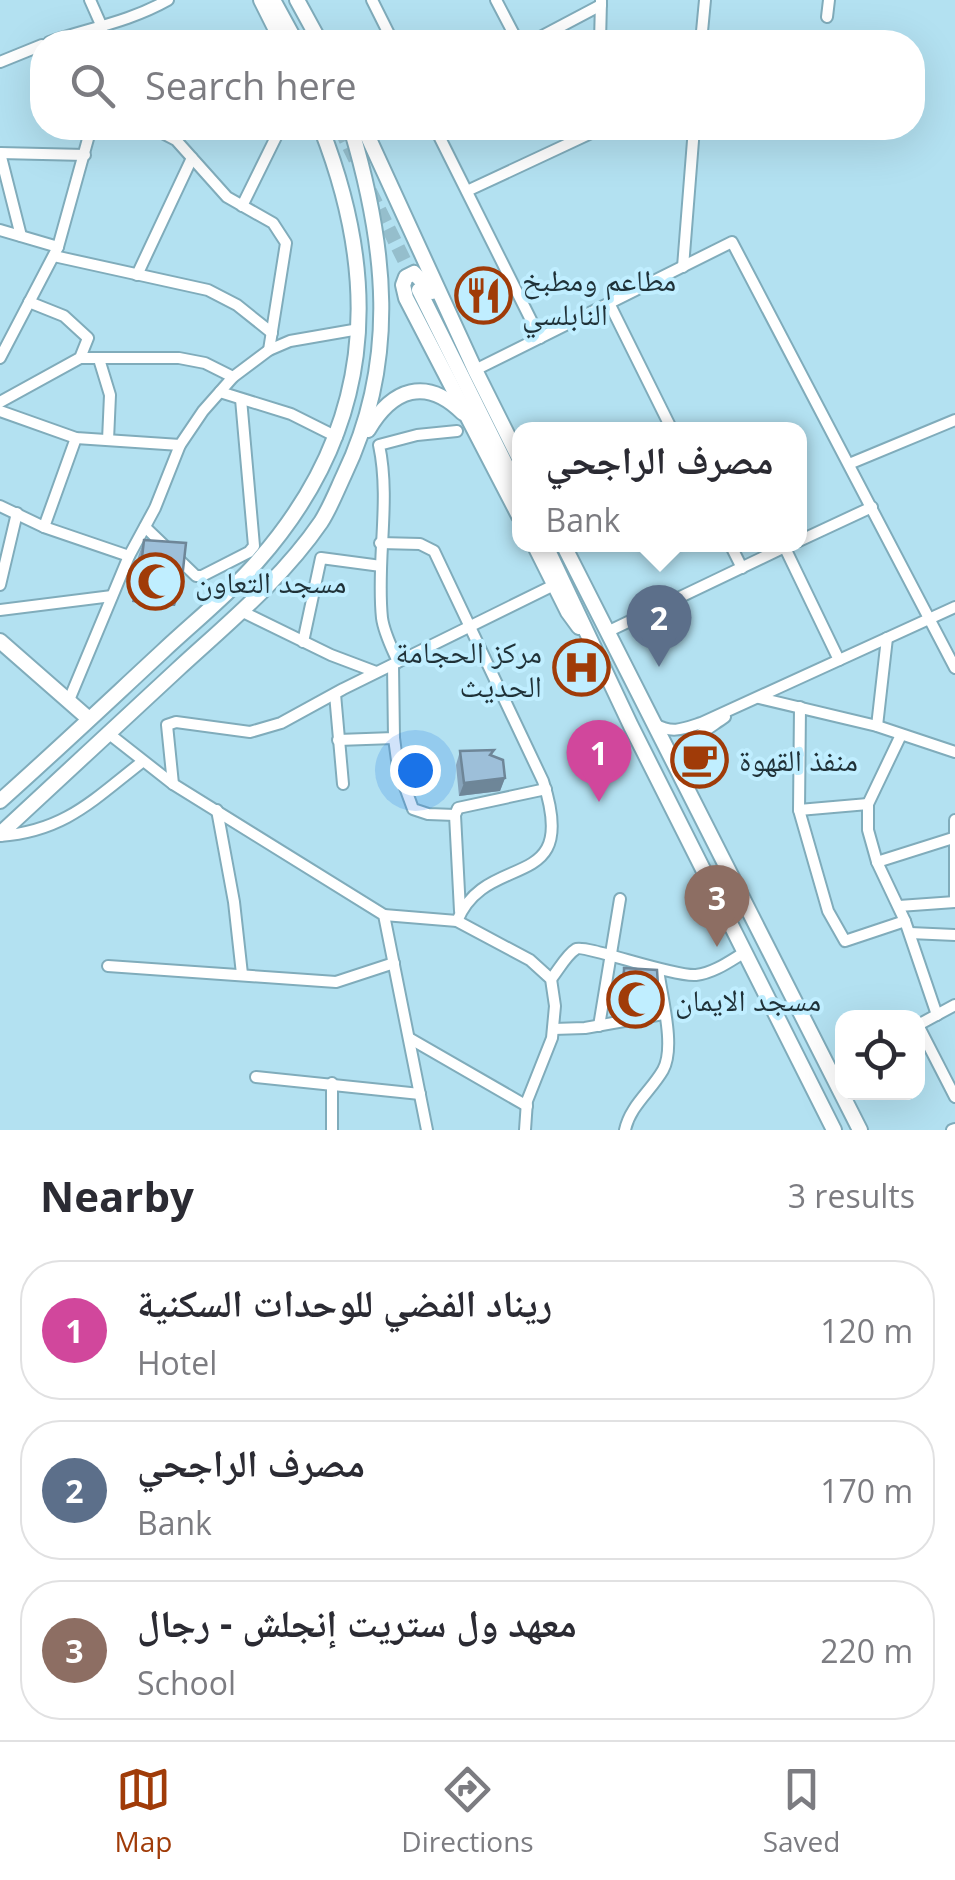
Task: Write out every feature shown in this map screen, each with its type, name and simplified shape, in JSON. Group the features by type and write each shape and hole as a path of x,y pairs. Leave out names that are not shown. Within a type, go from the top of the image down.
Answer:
{"main road":[{"path":"261,0 276,30"},
{"path":"274,0 290,30"},
{"path":"297,0 313,30"},
{"path":"0,801 256,564 294,516 337,437 360,329 352,224 325,140"},
{"path":"354,140 375,222 382,269 381,346 357,448"},
{"path":"369,140 512,444"},
{"path":"450,317 420,275 406,277 406,298 512,502"},
{"path":"418,290 512,477"},
{"path":"0,835 272,582 322,521 376,415 396,396 428,391 472,424"},
{"path":"538,552 568,612 594,645"},
{"path":"549,552 832,1129"},
{"path":"567,552 835,1066"},
{"path":"0,641 89,719"},
{"path":"848,1100 860,1130"}],"street":[{"path":"90,0 102,30"},
{"path":"92,30 139,16 168,0"},
{"path":"372,0 387,30"},
{"path":"496,0 512,30"},
{"path":"702,30 705,0"},
{"path":"827,17 829,0"},
{"path":"552,30 601,2"},
{"path":"600,30 601,2"},
{"path":"0,62 30,50"},
{"path":"0,358 56,252 88,140"},
{"path":"176,140 226,197 272,224 286,243 269,350"},
{"path":"242,206 275,140"},
{"path":"442,140 540,338"},
{"path":"467,191 574,140"},
{"path":"683,266 693,140"},
{"path":"21,236 0,153 84,154"},
{"path":"137,274 192,158"},
{"path":"0,230 56,252 208,290 237,305 272,333"},
{"path":"474,370 732,242 955,668"},
{"path":"29,302 64,316 88,338 80,358"},
{"path":"609,304 668,422"},
{"path":"69,700 128,556 145,527 180,445 220,392 269,350 290,341 360,329"},
{"path":"0,402 80,358 180,358 204,362 233,377"},
{"path":"99,359 110,395 108,440"},
{"path":"220,392 291,414 337,437"},
{"path":"145,527 196,576 254,546 240,400"},
{"path":"0,410 76,438 180,445"},
{"path":"849,464 955,420"},
{"path":"455,814 412,810 398,768 394,738 395,663 382,622 380,542 384,466 379,445 457,430"},
{"path":"44,528 76,438"},
{"path":"0,506 44,528 128,556"},
{"path":"807,537 872,507"},
{"path":"0,585 5,540 17,514"},
{"path":"380,542 420,544 434,551 554,813 555,832 548,850 518,872 478,890 464,904 459,917"},
{"path":"734,552 742,568"},
{"path":"607,632 775,552"},
{"path":"791,552 840,660"},
{"path":"303,642 321,558 381,566"},
{"path":"173,784 167,725 176,722 250,732 281,724 554,585"},
{"path":"0,610 112,596"},
{"path":"654,724 675,731 739,708 955,607"},
{"path":"241,612 377,672"},
{"path":"878,726 886,638"},
{"path":"335,694 343,784"},
{"path":"759,698 878,726 955,752"},
{"path":"678,771 682,752 691,742 739,708"},
{"path":"800,708 799,810 828,911 845,941 906,920"},
{"path":"108,733 173,784 384,915 459,917 530,960 551,979 556,1006 553,1029 527,1106 525,1130"},
{"path":"902,735 868,804 868,830 877,862 906,920 937,1015"},
{"path":"338,740 394,738"},
{"path":"0,835 27,834 58,824 142,762"},
{"path":"459,917 455,814 458,808 546,789"},
{"path":"799,810 868,804"},
{"path":"217,810 242,974"},
{"path":"898,906 955,902 955,820"},
{"path":"877,862 952,838"},
{"path":"599,1026 620,899"},
{"path":"384,915 427,1130"},
{"path":"910,933 955,935"},
{"path":"551,979 575,949 586,946 612,958 693,976 712,971 745,952"},
{"path":"108,966 336,982 394,963"},
{"path":"625,1130 628,1118 665,1068 669,1042 658,968"},
{"path":"925,1021 955,1005"},
{"path":"553,1029 599,1026 663,1014"},
{"path":"409,1038 527,1106"},
{"path":"925,1038 955,1096"},
{"path":"256,1077 420,1094"},
{"path":"332,1082 332,1130"}],"building":[{"path":"144,540 186,543 181,588 139,584"},
{"path":"494,750 490,755 503,760 505,778 464,783 460,751"},
{"path":"624,968 657,970 659,1001 624,1001"}],"tunnel":[{"path":"346,140 357,163"},
{"path":"370,191 416,284"}],"place":[{"name":"مطاعم ومطبخ النابلسي","path":"483,296"},
{"name":"مسجد التعاون","path":"156,581"},
{"name":"مصرف الراجحي","path":"659,667"},
{"name":"مركز الحجامة الحديث","path":"581,668"},
{"name":"منفذ القهوة","path":"700,759"},
{"name":"ريناد الفضي للوحدات السكنية","path":"599,802"},
{"name":"معهد ول ستريت إنجلش - رجال","path":"717,947"},
{"name":"مسجد الايمان","path":"636,999"}]}
